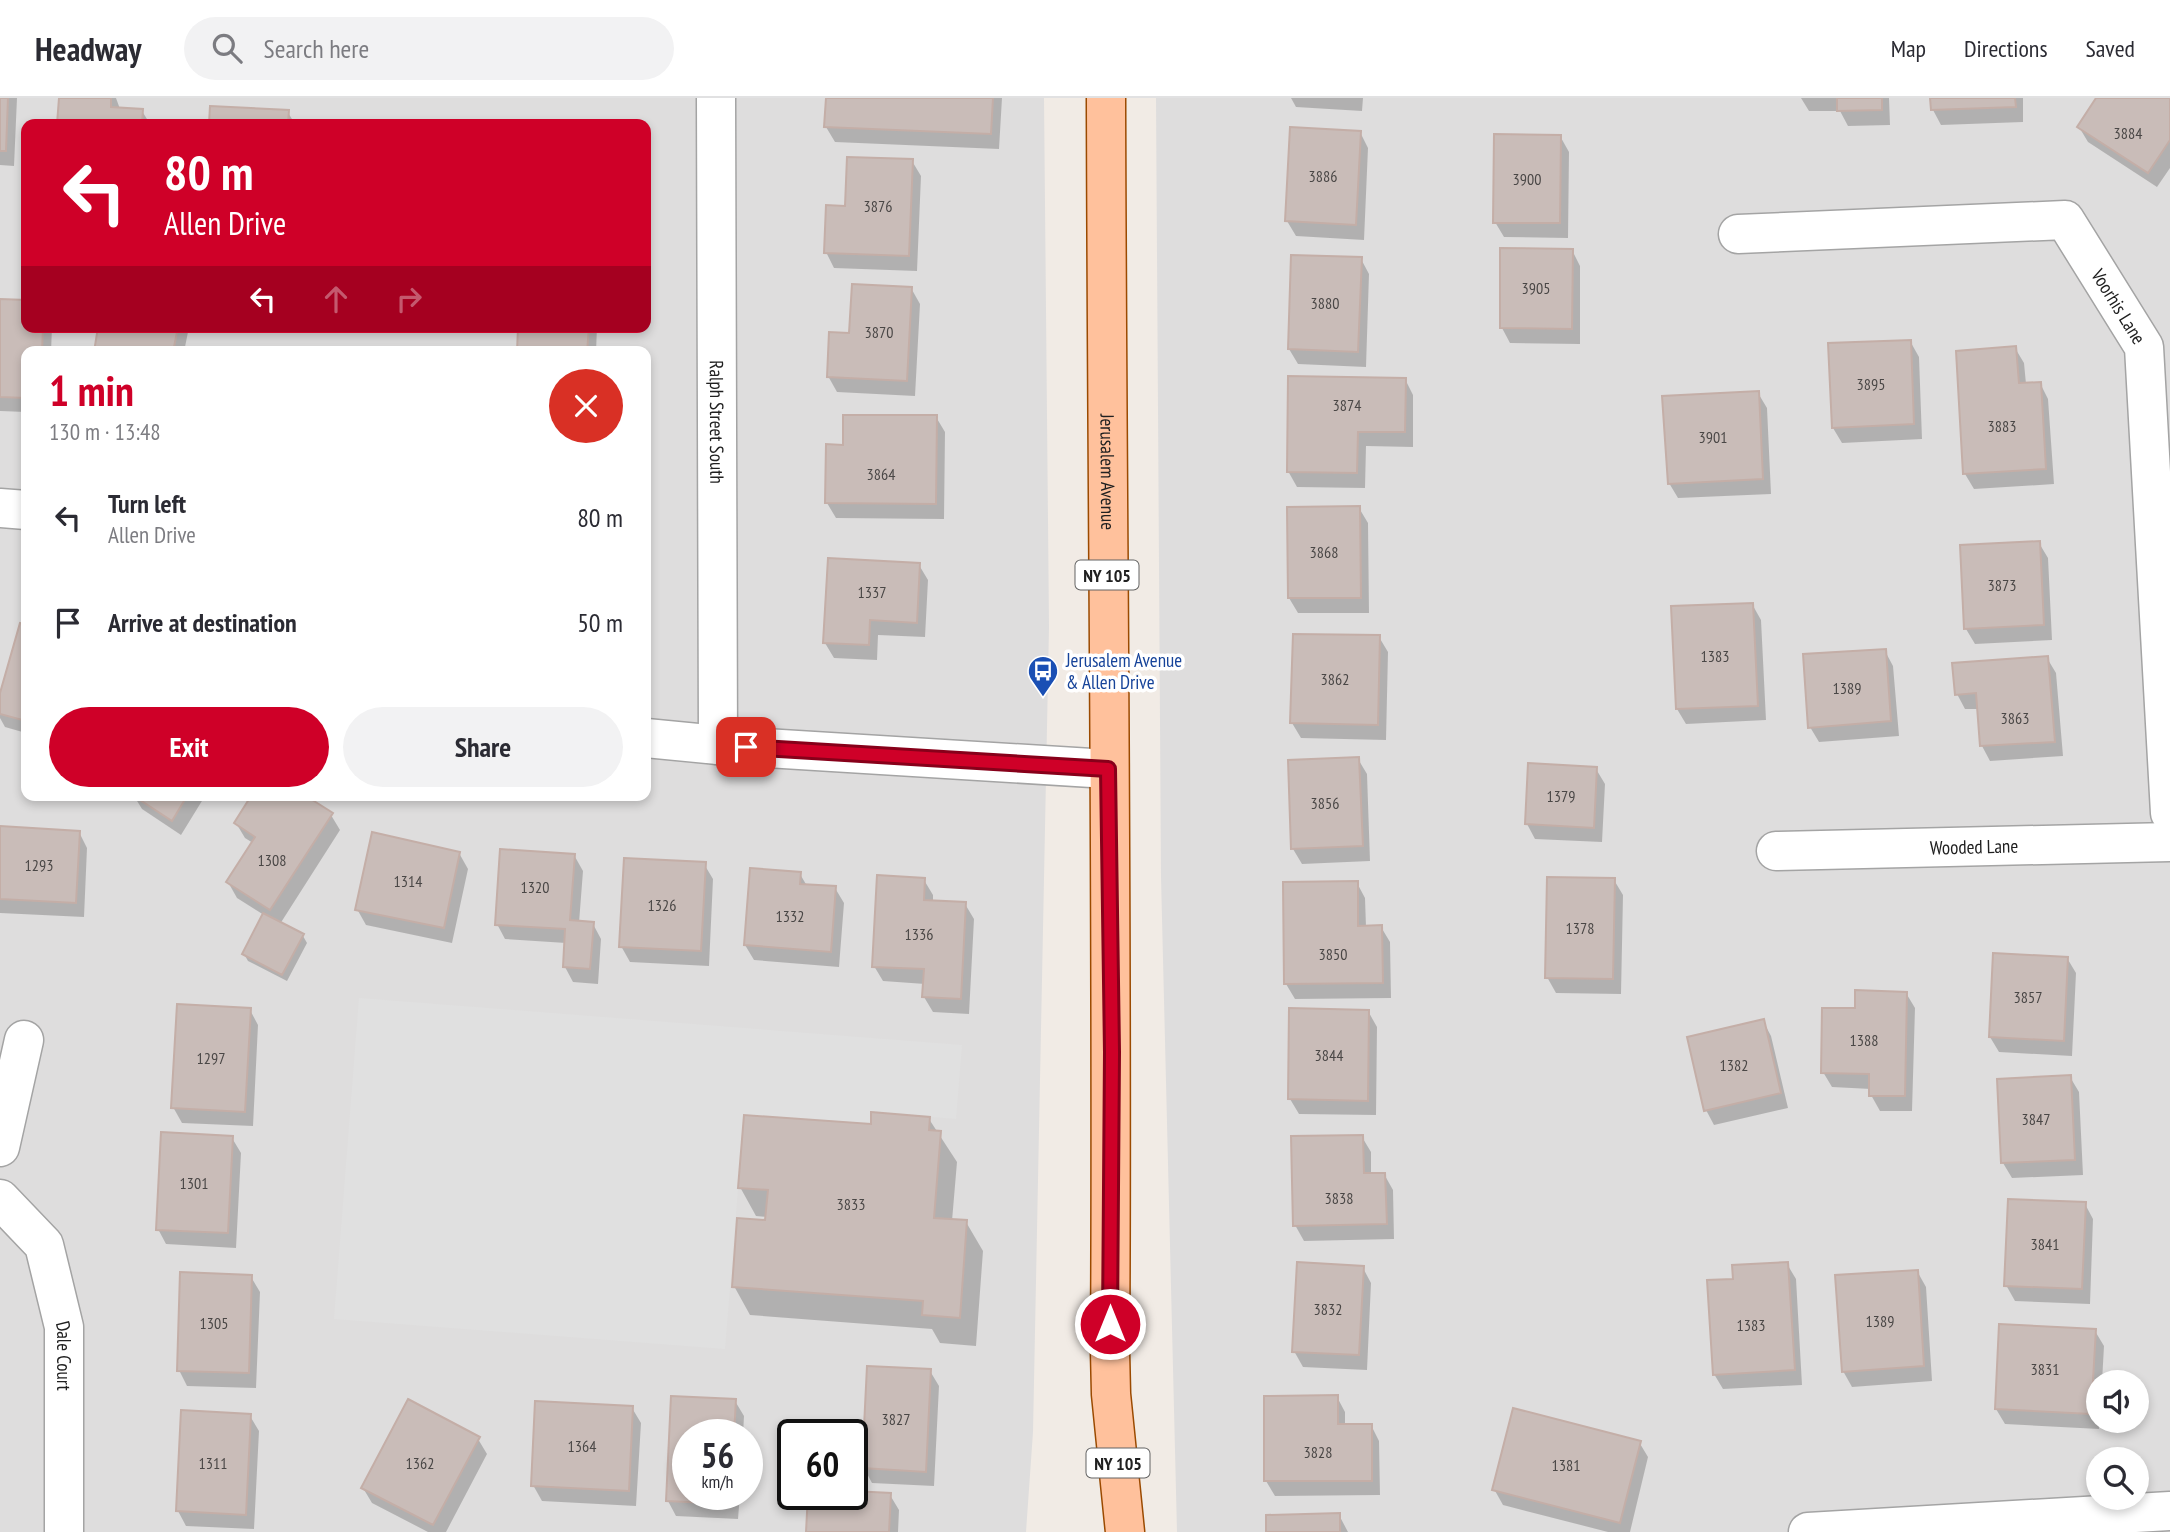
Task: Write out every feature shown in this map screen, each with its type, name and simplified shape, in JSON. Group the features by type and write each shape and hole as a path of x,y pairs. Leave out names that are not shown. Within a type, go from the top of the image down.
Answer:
{"main road":[{"name":"Jerusalem Avenue","path":"1101,1532 1111,1394 1112,1052 1105,98"},
{"name":"Jerusalem Avenue","path":"1111,1394 1125,1532"}],"street":[{"name":"Ralph Street South","path":"716,98 718,746"},
{"name":"Voorhis Lane","path":"1738,234 2065,220 2144,347 2162,504 2170,813"},
{"path":"0,508 21,510"},
{"path":"651,739 718,746 1108,769"},
{"name":"Wooded Lane","path":"1776,851 2170,842"},
{"path":"0,1147 24,1040"},
{"name":"Dale Court","path":"0,1199 44,1245 64,1327 64,1532"},
{"path":"1808,1532 2170,1511"}],"shaded area":[{"path":"0,98 1044,98 1049,627 1033,1432 1026,1532 0,1532"},
{"path":"1156,98 2170,98 2170,1532 1177,1532 1161,877"},
{"path":"359,998 962,1045 956,1119 872,1112 871,1124 744,1115 725,1349 334,1319"}],"building":[{"path":"0,98 8,98 6,151 0,151"},
{"path":"59,98 111,98 111,107 143,109 142,119 57,119"},
{"path":"826,98 993,98 991,134 824,127"},
{"path":"1837,98 1882,98 1882,110 1837,111"},
{"path":"1930,98 2015,98 2016,107 1931,110"},
{"path":"2096,98 2170,98 2170,140 2148,173 2077,127"},
{"path":"210,106 289,110 288,119 209,119"},
{"path":"1290,127 1361,131 1356,225 1285,221"},
{"path":"1494,134 1561,135 1560,223 1493,223"},
{"path":"847,157 913,159 909,256 824,253 826,205 845,206"},
{"path":"1500,248 1573,249 1572,329 1500,328"},
{"path":"1291,255 1362,257 1358,352 1288,349"},
{"path":"852,284 912,287 907,381 827,377 829,332 849,333"},
{"path":"0,299 21,300 21,333 43,333 42,346 21,346 21,398 0,397"},
{"path":"97,333 177,333 174,346 95,346"},
{"path":"518,333 589,333 587,346 517,346"},
{"path":"1911,340 1914,424 1832,428 1828,343"},
{"path":"2016,346 2019,383 2041,382 2046,469 1963,474 1956,351"},
{"path":"1288,376 1406,378 1405,432 1358,432 1357,473 1287,472"},
{"path":"1759,391 1763,479 1668,484 1662,396"},
{"path":"843,415 937,415 936,504 825,503 826,444 843,445"},
{"path":"1360,506 1361,598 1288,598 1287,507"},
{"path":"2040,541 2044,625 1964,629 1960,545"},
{"path":"828,558 920,563 917,623 870,620 869,645 823,643"},
{"path":"1753,603 1758,706 1676,709 1671,606"},
{"path":"21,623 21,720 0,714 0,693"},
{"path":"1293,634 1380,635 1378,725 1290,723"},
{"path":"1886,649 1891,721 1808,728 1803,654"},
{"path":"2048,656 2055,742 1980,746 1976,693 1955,695 1952,663"},
{"path":"1359,757 1363,846 1291,849 1288,760"},
{"path":"1528,763 1597,767 1594,828 1525,824"},
{"path":"142,801 184,801 172,821"},
{"path":"248,801 314,801 333,813 270,910 226,882 255,837 234,823"},
{"path":"0,826 80,831 76,903 0,899"},
{"path":"372,832 460,852 444,928 355,910"},
{"path":"500,849 575,854 570,920 594,922 590,969 563,967 565,929 495,925"},
{"path":"624,858 706,862 701,951 619,947"},
{"path":"750,868 801,872 800,884 836,886 831,952 744,945"},
{"path":"877,875 925,878 924,900 966,902 961,999 922,997 924,969 872,967"},
{"path":"1547,877 1615,878 1613,979 1545,978"},
{"path":"1358,881 1358,926 1382,925 1383,983 1284,984 1283,882"},
{"path":"263,913 304,934 282,975 242,954"},
{"path":"1993,953 2068,957 2064,1041 1989,1037"},
{"path":"1855,990 1907,992 1905,1096 1869,1096 1869,1074 1821,1073 1822,1008 1855,1008"},
{"path":"177,1004 251,1008 245,1112 171,1108"},
{"path":"1289,1008 1369,1010 1368,1101 1288,1099"},
{"path":"1764,1019 1781,1093 1704,1111 1687,1037"},
{"path":"2071,1075 2075,1160 2001,1163 1997,1079"},
{"path":"871,1112 930,1117 929,1130 941,1131 934,1218 967,1220 960,1318 922,1315 923,1301 732,1287 737,1218 765,1220 768,1190 738,1188 744,1115 871,1124"},
{"path":"161,1132 233,1136 228,1233 156,1230"},
{"path":"1363,1135 1364,1173 1385,1173 1387,1224 1293,1226 1291,1136"},
{"path":"2008,1199 2086,1202 2082,1289 2004,1286"},
{"path":"1297,1262 1364,1266 1359,1355 1292,1352"},
{"path":"1788,1262 1795,1370 1713,1375 1707,1280 1733,1279 1732,1265"},
{"path":"1918,1270 1924,1366 1842,1372 1835,1275"},
{"path":"180,1272 252,1275 249,1373 177,1371"},
{"path":"1999,1324 2096,1329 2094,1370 2086,1370 2086,1414 1995,1409"},
{"path":"867,1366 931,1369 926,1472 868,1468 868,1419 864,1419"},
{"path":"1338,1395 1338,1424 1372,1424 1372,1481 1264,1481 1264,1396"},
{"path":"671,1396 736,1399 735,1419 672,1419 672,1501 666,1501"},
{"path":"408,1399 480,1437 433,1525 361,1488"},
{"path":"535,1401 633,1406 629,1491 531,1486"},
{"path":"1513,1408 1641,1441 1620,1523 1492,1490"},
{"path":"181,1410 251,1414 246,1515 176,1511"},
{"path":"868,1492 891,1493 889,1532 806,1532 807,1510 868,1510"},
{"path":"1340,1513 1340,1532 1266,1532 1266,1515"}],"place":[{"name":"Jerusalem Avenue & Allen Drive","path":"1043,698"}],"route":[{"path":"746,747 1108,769 1112,1052 1110,1324"}]}
